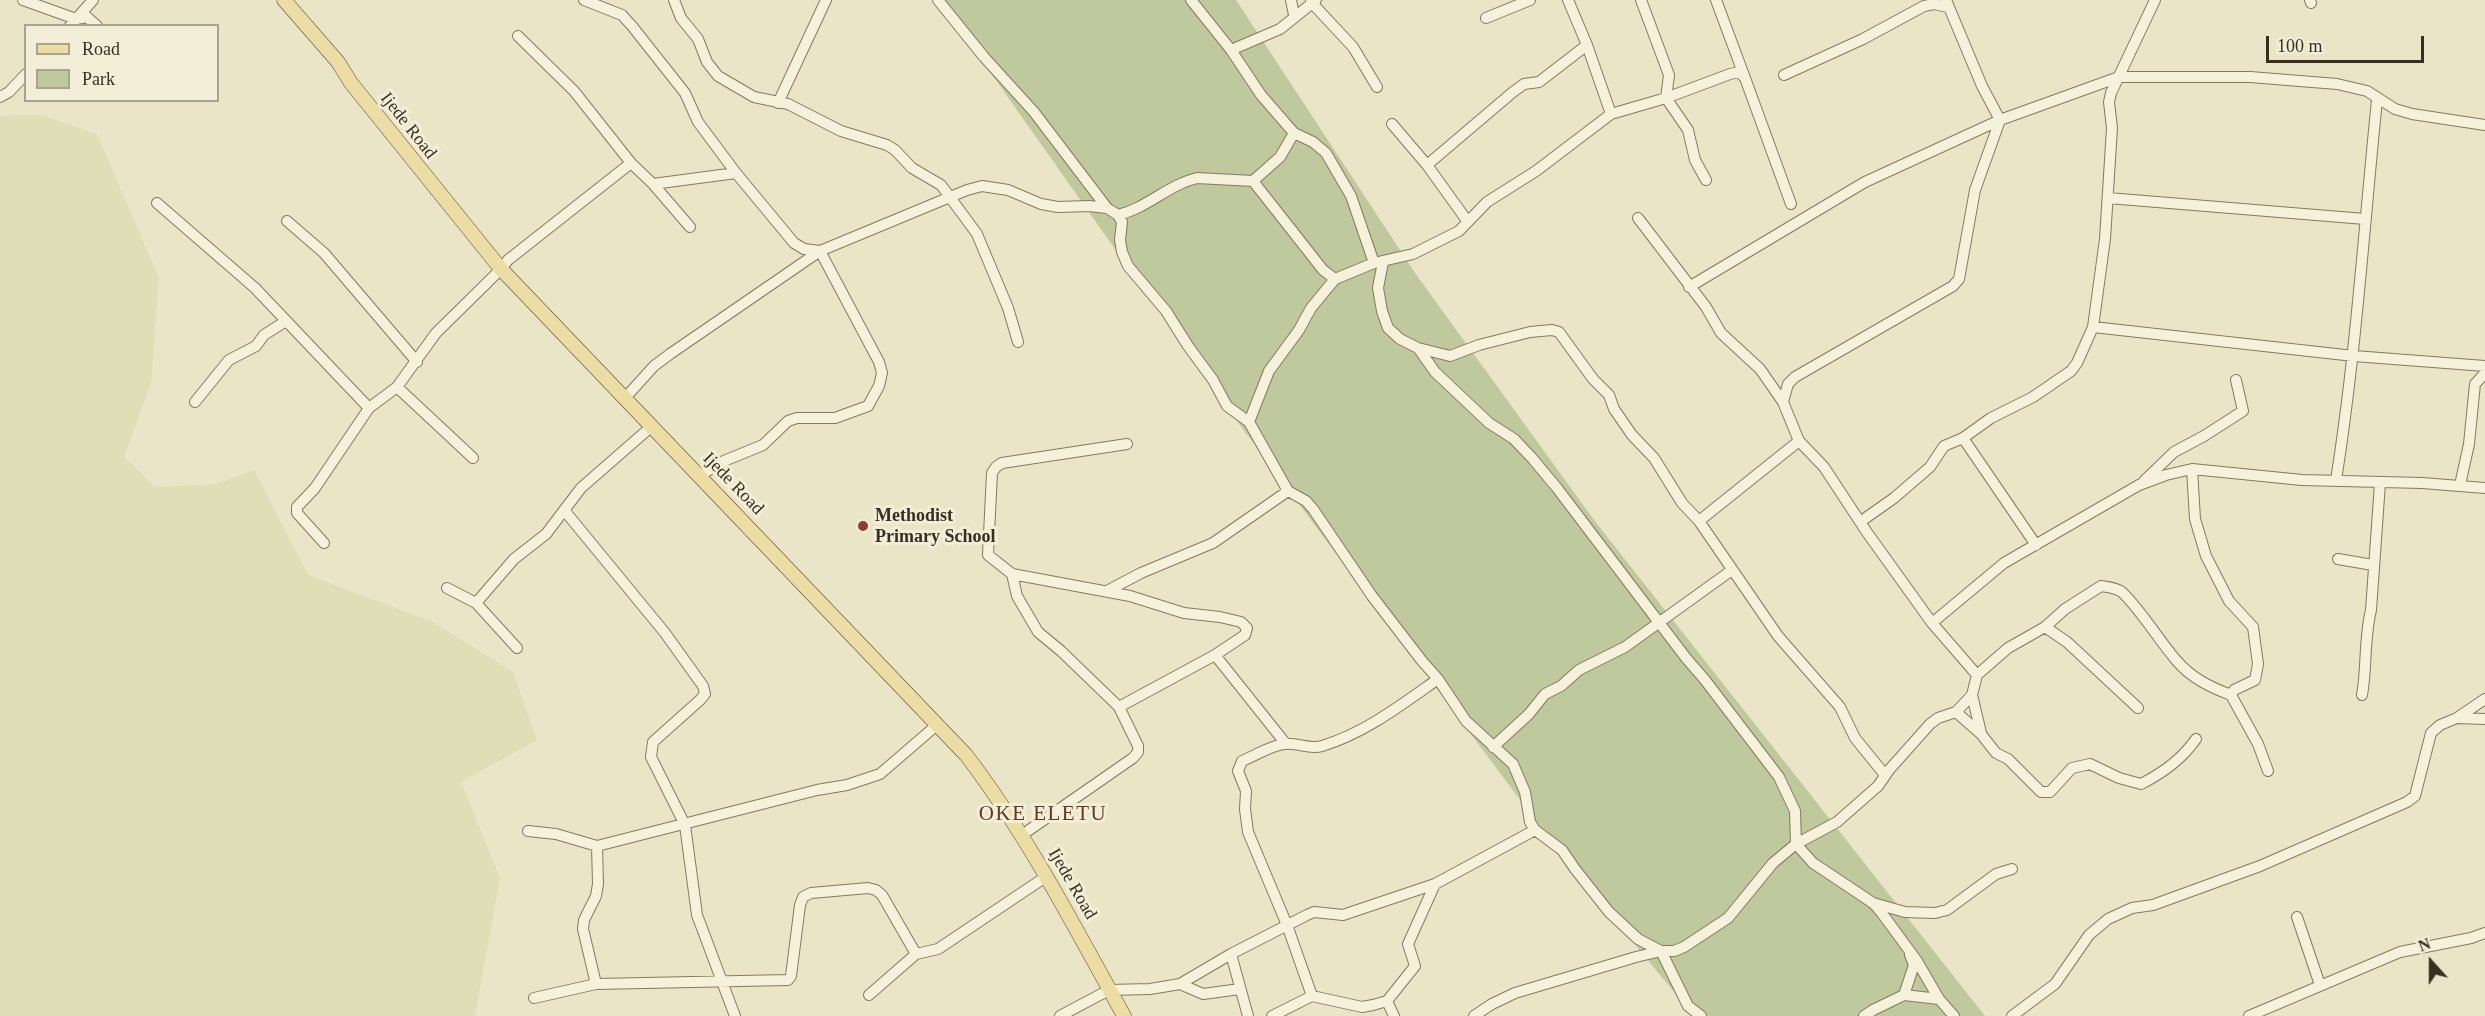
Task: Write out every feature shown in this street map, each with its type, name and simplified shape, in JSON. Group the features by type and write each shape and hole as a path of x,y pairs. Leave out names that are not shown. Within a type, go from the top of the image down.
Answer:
{"main road":[{"name":"Ijede Road","path":"284,0 338,63 351,83 457,217 501,269 938,724 978,771 1047,876 1124,1016"}],"street":[{"path":"23,0 73,22 87,17 95,24"},
{"path":"73,22 93,0"},
{"path":"584,0 622,15 685,93 698,122 736,173 794,243 804,249 820,251"},
{"path":"674,0 681,18 698,39 707,62 718,76 754,97 789,104 841,131 887,145 912,168 940,185 976,234 1008,308 1018,342"},
{"path":"778,102 826,0"},
{"path":"938,0 984,57 1034,112 1107,208 1120,218"},
{"path":"1191,0 1231,50 1261,95 1294,133 1313,142 1333,164 1356,208 1379,262 1378,288 1388,328 1400,339 1418,348 1450,356 1479,345 1530,332 1552,330 1558,332 1593,379 1609,395 1614,409 1632,435 1654,458 1682,503 1699,521 1778,636 1840,707 1854,738 1885,775"},
{"path":"1291,0 1294,15"},
{"path":"1486,18 1530,0"},
{"path":"1568,0 1587,45 1611,114"},
{"path":"1641,0 1669,75 1666,98 1688,130 1695,160 1706,180"},
{"path":"1716,0 1791,204"},
{"path":"1860,522 1930,467 1944,446 1963,438 1991,418 2032,397 2071,371 2092,327 2105,239 2112,128 2109,102 2111,93 2155,0"},
{"path":"1231,50 1280,28 1313,1 1353,47 1377,87"},
{"path":"1783,402 1788,384 1795,377 1953,286 1959,279 1975,190 2000,120 1982,86 1947,3 1924,6 1863,39 1784,75"},
{"path":"518,36 574,91 630,163 653,184 690,227"},
{"path":"1427,165 1513,92 1524,84 1539,82 1587,45"},
{"path":"1249,422 1269,371 1299,330 1311,308 1335,279 1379,262 1413,254 1459,231 1487,202 1536,171 1611,114 1666,98 1730,74 1739,72 1745,78"},
{"path":"0,97 9,92 24,76"},
{"path":"1689,287 1865,182 2000,120 2120,76 2250,77 2337,84 2367,92 2378,100 2412,114 2485,125"},
{"path":"2336,480 2354,356 2365,219 2378,100"},
{"path":"1392,124 1427,165 1468,222"},
{"path":"1120,218 1189,180 1197,178 1253,181 1280,157 1294,133"},
{"path":"324,543 297,513 297,507 315,488 369,408 397,387 444,324 508,260 630,163"},
{"path":"653,184 736,173"},
{"path":"1253,181 1323,270 1335,279"},
{"path":"625,398 654,366 820,251 951,197 982,186 1008,190 1041,204 1058,207 1107,208"},
{"path":"2108,198 2365,219"},
{"path":"157,203 229,267 247,279 369,408"},
{"path":"1120,218 1120,240 1128,266 1166,311 1213,380 1227,406 1249,422 1288,491 1306,501 1372,596 1438,679 1466,721 1493,747 1504,753 1513,764 1525,792 1530,822 1535,830 1562,850 1602,904 1638,939 1661,951 1688,1006 1701,1016"},
{"path":"1638,218 1706,307 1721,333 1760,369 1783,402 1799,441 1824,467 1860,522 1932,622 1977,675"},
{"path":"287,221 324,252 417,362"},
{"path":"700,476 719,463 763,445 788,421 797,418 835,418 868,406 879,386 882,373 879,362 820,251"},
{"path":"195,402 229,360 256,345 264,335 286,321"},
{"path":"2092,327 2354,356 2485,366"},
{"path":"1418,348 1435,372 1489,423 1514,439 1533,458 1779,777 1795,811 1796,844 1813,863 1873,903 1905,912 1935,914 1947,910 1996,874 2012,869"},
{"path":"2460,485 2469,444 2475,384 2485,373"},
{"path":"2139,485 2174,452 2243,411 2236,380"},
{"path":"397,387 474,458"},
{"path":"476,603 514,559 546,534 581,489 652,426"},
{"path":"1963,438 2036,545"},
{"path":"1699,521 1799,441"},
{"path":"1119,707 1215,655 1245,635 1247,628 1241,622 1184,613 1107,591 1012,574 988,555 992,473 996,467 1002,463 1127,444"},
{"path":"2192,469 2195,519 2206,556 2229,601 2253,627 2257,645 2255,680 2234,690 2231,694"},
{"path":"1932,622 2004,563 2139,485 2166,475 2192,469 2302,480 2460,485 2485,488"},
{"path":"2362,695 2367,660 2367,624 2371,610 2380,483"},
{"path":"1107,591 1141,573 1213,543 1288,491"},
{"path":"564,510 665,633 703,686 705,694 700,700 653,742 650,749 651,757 685,825 692,865 694,904 735,1016"},
{"path":"2338,559 2373,565"},
{"path":"1493,747 1529,714 1545,694 1561,686 1579,670 1625,647 1661,624 1732,570"},
{"path":"1012,574 1017,596 1038,632 1119,707 1138,746 1138,752 1133,758 1022,835"},
{"path":"1474,1016 1515,993 1636,957 1661,951 1674,951 1684,947 1728,918 1773,863 1796,844 1837,822 1878,786 1930,724 1938,718 1956,712 1972,694 1977,675 2008,648 2045,627 2065,609 2101,586 2122,592 2153,628 2177,661 2207,686 2231,694 2258,744 2268,771"},
{"path":"447,588 476,603 494,626 517,648"},
{"path":"2045,627 2067,642 2138,708"},
{"path":"1215,655 1286,744"},
{"path":"1312,996 1287,925 1248,832 1245,809 1246,791 1238,771 1242,761 1286,744 1309,748 1319,747 1356,733 1438,679"},
{"path":"1972,694 1981,734"},
{"path":"2012,1016 2055,984 2089,935 2108,919 2260,866 2407,802 2415,796 2431,733 2440,724 2457,718 2485,699"},
{"path":"1956,712 1981,734 1996,753 2008,759 2041,792 2050,792 2072,768 2090,764 2119,778 2141,784 2165,772 2196,739"},
{"path":"2457,718 2485,718"},
{"path":"528,831 556,834 597,846 867,779 893,763 938,724"},
{"path":"1060,1016 1109,990 1150,989 1180,984 1231,954 1314,912 1343,915 1435,884 1535,830"},
{"path":"596,984 583,929 598,884 597,846"},
{"path":"869,995 915,954 938,949 1047,876"},
{"path":"1272,1016 1312,996 1362,1007 1387,1000 1415,966 1408,944 1435,884"},
{"path":"534,998 596,984 788,980 791,976 800,905 803,897 811,893 868,888 876,890 882,895 915,954"},
{"path":"1873,903 1917,961 1939,999 1954,1016"},
{"path":"2297,917 2320,985"},
{"path":"2249,1016 2400,952 2471,938 2485,933"},
{"path":"1636,957 1638,939"},
{"path":"1904,995 1914,965 1909,952"},
{"path":"1231,954 1248,1016"},
{"path":"1180,984 1203,994 1240,989"},
{"path":"1864,1016 1904,995 1939,999"},
{"path":"1387,1000 1394,1016"}],"shaded area":[{"path":"41,115 97,134 159,278 151,383 124,457 155,487 216,484 254,470 308,575 433,622 513,672 537,740 461,782 500,878 475,1016 0,1016 0,116"}],"green space":[{"path":"933,0 1236,0 1415,273 1594,520 1985,1016 1694,1016 1565,860 1225,405 976,52"}],"place":[{"name":"Methodist Primary School","path":"863,526"}],"district":[{"name":"OKE ELETU","path":"1043,814"}]}
